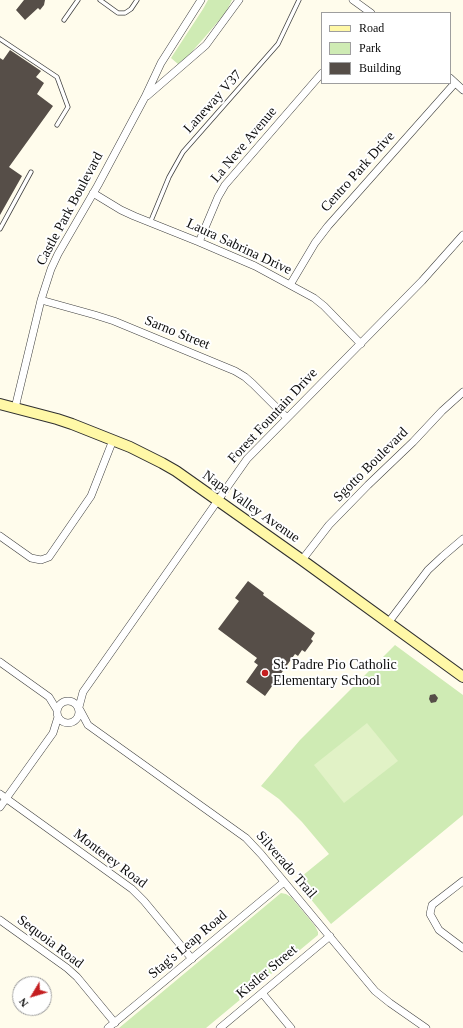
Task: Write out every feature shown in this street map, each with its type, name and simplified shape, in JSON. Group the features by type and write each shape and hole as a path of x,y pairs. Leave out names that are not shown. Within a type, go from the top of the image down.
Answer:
{"street":[{"name":"Castle Park Boulevard","path":"15,408 41,300 51,268 145,97 161,63 201,0"},
{"name":"Castle Park Boulevard","path":"145,97 206,45 239,0"},
{"path":"353,0 369,12"},
{"name":"La Neve Avenue","path":"199,242 218,197 225,185 321,74"},
{"path":"453,81 463,90"},
{"name":"Centro Park Drive","path":"290,285 315,243 328,226 450,84"},
{"name":"Laura Sabrina Drive","path":"93,193 121,210 255,266 314,298 324,306 361,344"},
{"name":"Forest Fountain Drive","path":"79,709 83,692 247,459 460,244 463,235"},
{"name":"Sarno Street","path":"41,300 114,321 235,371 253,384 287,418"},
{"name":"Sgotto Boulevard","path":"302,560 329,525 413,442 442,411 463,392"},
{"name":"Napa Valley Avenue","path":"0,404 57,419 113,440 147,455 176,471 463,677"},
{"path":"0,536 31,558 40,560 49,557 91,496 113,440"},
{"path":"388,623 428,570 463,539"},
{"path":"0,662 49,697 75,702 79,709 78,718 53,733"},
{"name":"Forest Fountain Drive","path":"67,700 83,692"},
{"path":"49,697 62,721 70,723"},
{"path":"0,807 53,733 59,704 67,700"},
{"name":"Silverado Trail","path":"79,709 88,725 246,838 262,854 375,990 390,1003 426,1028"},
{"name":"Silverado Trail","path":"70,723 88,725"},
{"name":"Monterey Road","path":"0,794 132,889 144,901 192,959"},
{"path":"463,881 432,905 430,914 439,930 463,948"},
{"name":"Stag's Leap Road","path":"108,1028 284,882"},
{"name":"Sequoia Road","path":"0,920 67,968 77,977 115,1022"},
{"name":"Kistler Street","path":"220,1028 330,936"},
{"path":"262,993 291,1028"}],"lane":[{"path":"64,20 78,0"},
{"path":"100,0 118,13 125,13 137,0"},
{"name":"Laneway V37","path":"150,223 169,177 183,152 278,44 299,0"},
{"path":"0,38 57,77 68,107 57,125"},
{"path":"0,229 32,172"}],"green space":[{"path":"208,0 232,0 226,12 188,56 178,64 171,58"},
{"path":"395,645 463,695 463,815 331,924 296,881 329,854 302,822 279,799 261,786 300,740"},
{"path":"367,723 398,761 344,803 314,765"},
{"path":"281,893 291,897 315,926 318,935 206,1028 119,1028"}],"building":[{"path":"24,0 45,0 44,5 40,10 38,8 25,20 16,10"},
{"path":"10,50 41,71 36,77 44,83 37,94 53,106 9,167 22,176 0,215 0,58 3,60"},
{"path":"248,581 264,593 263,595 315,633 311,639 313,641 305,652 302,650 298,656 295,654 265,696 246,682 258,665 254,662 257,658 218,629 239,601 235,598"},
{"path":"435,694 438,698 436,702 431,703 429,699 430,695"}],"place":[{"name":"St. Padre Pio Catholic Elementary School","path":"265,673"}]}
